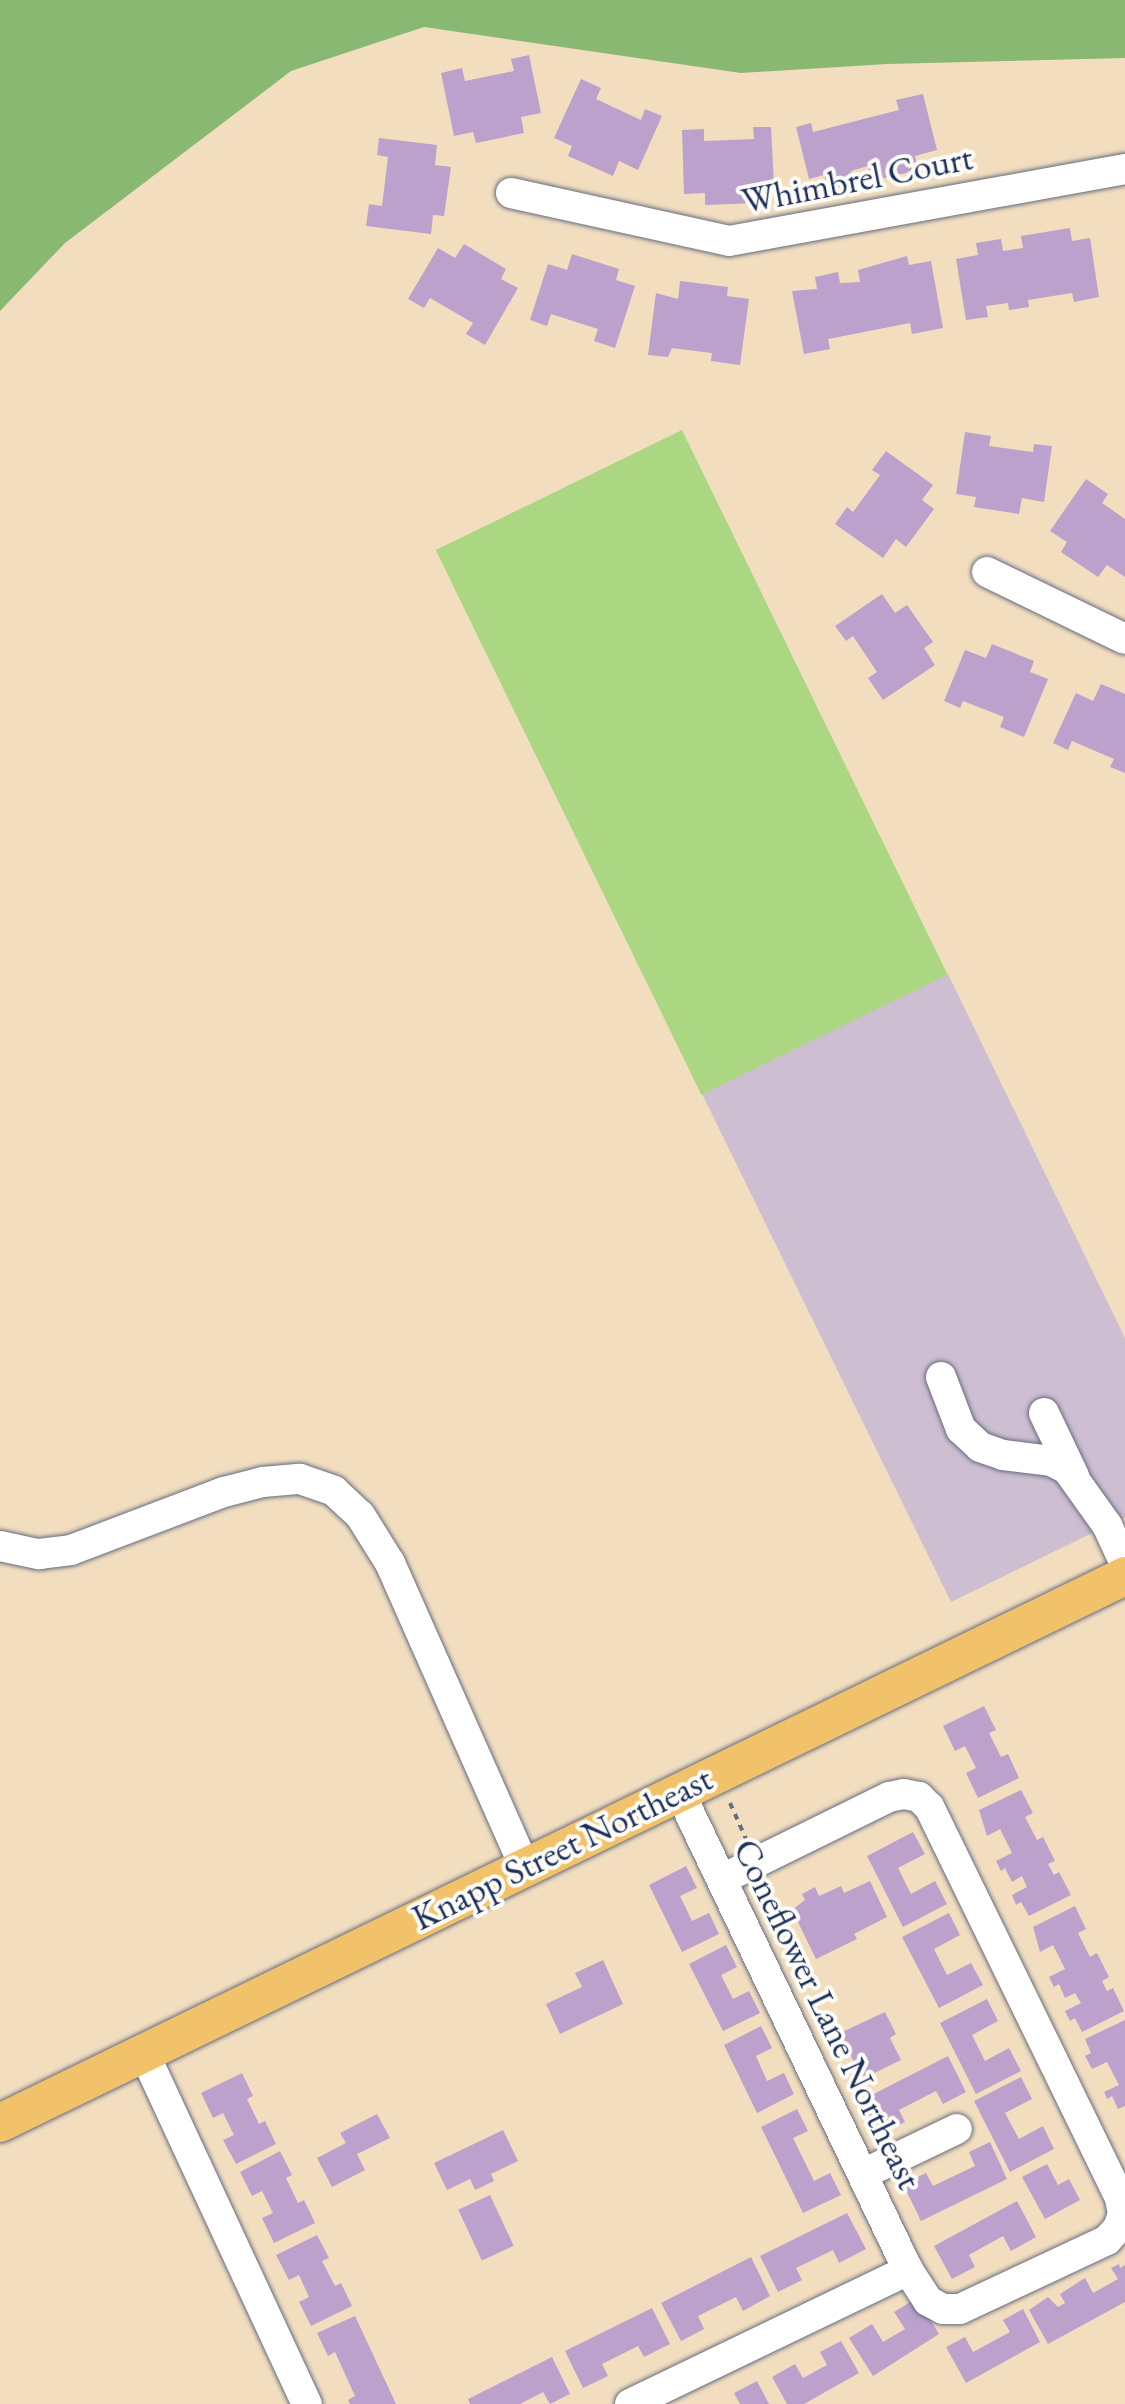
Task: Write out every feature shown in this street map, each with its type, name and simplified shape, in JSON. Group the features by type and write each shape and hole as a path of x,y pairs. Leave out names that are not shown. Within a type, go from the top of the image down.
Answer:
{"main road":[{"name":"Knapp Street Northeast","path":"0,2123 1125,1576"}],"street":[{"name":"Whimbrel Court","path":"511,193 729,241 1125,169"},
{"path":"987,572 1125,639"},
{"path":"941,1377 961,1429 970,1440 1003,1455 1051,1461 1075,1478"},
{"path":"1044,1413 1075,1478 1107,1525 1125,1564"},
{"path":"0,1546 39,1554 71,1550 224,1492 263,1482 300,1479 334,1491 360,1515 381,1545 524,1866"},
{"name":"Coneflower Lane Northeast","path":"679,1791 908,2270 928,2301 943,2309 960,2309 1107,2240 1122,2221 1123,2205 924,1802 912,1795 889,1797 722,1879"},
{"path":"143,2051 307,2404"},
{"path":"863,2174 957,2129"},
{"path":"630,2404 908,2270"}],"path":[{"path":"729,1801 752,1850"}],"shaded area":[{"path":"948,974 1125,1338 1125,1517 951,1602 702,1094"}],"green space":[{"path":"0,0 1125,0 1125,58 887,64 741,73 424,27 291,71 65,243 0,311"},
{"path":"682,430 948,975 701,1095 436,550"}],"building":[{"path":"529,55 541,113 521,117 524,133 476,143 473,132 454,136 441,73 462,68 465,81 514,71 511,59"},
{"path":"581,79 601,88 596,99 641,120 645,109 662,116 638,170 619,161 613,176 568,156 572,146 554,138"},
{"path":"923,94 937,150 915,156 918,170 872,181 868,166 851,171 854,183 828,190 824,175 809,179 796,127 811,123 813,132 899,110 896,100"},
{"path":"753,127 771,127 774,185 753,186 754,203 705,205 705,193 684,194 682,130 704,129 704,141 754,139"},
{"path":"379,138 437,145 435,165 451,167 444,216 433,215 431,234 366,226 369,204 382,206 388,157 377,155"},
{"path":"1070,228 1072,241 1090,238 1099,297 1074,302 1072,293 1028,300 1029,307 1009,310 1008,303 986,306 988,317 966,320 956,259 978,255 976,243 1001,239 1003,251 1023,248 1021,236"},
{"path":"464,244 506,269 501,279 518,288 485,345 466,334 473,323 430,298 424,308 408,299 438,248 455,258"},
{"path":"572,254 619,269 616,280 635,286 615,348 594,341 598,329 551,314 547,326 530,320 548,264 567,270"},
{"path":"907,256 909,265 931,261 943,328 912,334 910,323 828,339 830,349 804,354 792,291 817,289 815,277 838,272 840,283 860,282 858,270"},
{"path":"680,281 728,287 727,296 749,299 740,365 711,361 712,353 672,348 668,357 648,355 656,293 678,299"},
{"path":"965,432 991,436 989,446 1033,452 1034,444 1052,446 1044,502 1022,498 1019,514 974,507 976,497 956,494"},
{"path":"886,451 933,485 922,500 934,509 906,547 896,539 883,558 835,524 847,507 853,512 880,475 872,470"},
{"path":"1086,479 1108,494 1102,503 1125,519 1125,577 1107,565 1098,577 1061,552 1067,542 1050,531"},
{"path":"882,594 895,613 907,605 933,642 924,648 935,665 883,700 868,678 877,672 853,636 846,641 835,626"},
{"path":"992,644 1034,661 1030,672 1048,679 1024,737 1000,727 1004,717 963,701 960,708 944,701 965,650 986,658"},
{"path":"1101,684 1125,694 1125,773 1110,767 1114,759 1072,741 1068,750 1053,743 1076,693 1093,701"},
{"path":"984,1706 996,1730 989,1733 1001,1757 1008,1754 1019,1778 978,1798 966,1773 976,1768 965,1746 955,1751 943,1726"},
{"path":"1021,1790 1033,1813 1025,1817 1037,1840 1043,1837 1055,1861 1048,1864 1054,1875 1059,1872 1071,1895 1029,1916 1021,1902 1016,1905 1012,1895 1027,1887 1022,1876 1012,1882 1005,1868 1001,1871 996,1861 1012,1853 1000,1829 987,1836 979,1810"},
{"path":"913,1832 925,1854 898,1868 911,1894 935,1881 947,1904 903,1927 867,1856"},
{"path":"686,1866 697,1888 680,1896 692,1921 709,1913 719,1934 682,1952 649,1885"},
{"path":"870,1881 887,1917 854,1934 857,1939 816,1959 792,1910 805,1900 802,1894 815,1887 819,1896 841,1886 844,1893"},
{"path":"1075,1906 1086,1929 1078,1933 1090,1957 1097,1953 1109,1977 1102,1981 1107,1991 1113,1988 1124,2011 1082,2032 1075,2018 1070,2021 1065,2011 1081,2003 1075,1993 1065,1998 1059,1984 1054,1987 1049,1977 1065,1969 1053,1945 1040,1952 1033,1927"},
{"path":"949,1913 960,1935 934,1949 947,1975 971,1963 983,1985 939,2008 902,1937"},
{"path":"726,1945 737,1967 721,1975 733,1999 749,1991 760,2013 723,2031 689,1964"},
{"path":"603,1960 623,2004 560,2034 546,2004 582,1987 575,1973"},
{"path":"987,1999 998,2021 972,2035 985,2061 1009,2048 1021,2071 976,2094 940,2023"},
{"path":"885,2012 896,2034 890,2038 901,2060 862,2079 840,2033"},
{"path":"1125,2020 1125,2106 1118,2109 1112,2096 1107,2099 1104,2092 1119,2085 1107,2062 1092,2069 1085,2056 1091,2053 1085,2039"},
{"path":"761,2026 772,2048 756,2056 767,2081 784,2073 794,2094 757,2113 724,2045"},
{"path":"948,2056 966,2092 943,2104 936,2091 899,2110 905,2122 878,2136 860,2101"},
{"path":"242,2073 253,2096 247,2099 259,2124 265,2121 276,2144 236,2164 223,2140 234,2135 223,2113 213,2118 201,2093"},
{"path":"1021,2077 1032,2099 1005,2113 1019,2139 1043,2126 1054,2149 1010,2172 974,2101"},
{"path":"797,2109 808,2131 793,2138 814,2181 830,2173 841,2195 803,2213 761,2127"},
{"path":"377,2114 390,2138 357,2154 365,2170 332,2187 317,2158 346,2143 340,2133"},
{"path":"503,2130 518,2161 491,2174 494,2181 475,2190 470,2179 447,2190 434,2163"},
{"path":"990,2142 1007,2179 921,2221 903,2184 926,2173 933,2186 975,2166 969,2152"},
{"path":"280,2151 292,2175 286,2178 298,2203 304,2200 315,2223 274,2243 262,2218 273,2213 262,2191 252,2196 240,2172"},
{"path":"1047,2164 1058,2185 1069,2179 1080,2200 1045,2219 1022,2177"},
{"path":"490,2195 514,2246 482,2261 458,2210"},
{"path":"1017,2201 1036,2237 1011,2251 1003,2236 969,2255 975,2267 952,2279 934,2246"},
{"path":"847,2213 866,2249 839,2263 833,2250 796,2268 802,2280 778,2292 760,2256"},
{"path":"317,2235 329,2258 322,2261 335,2286 341,2283 352,2306 311,2326 299,2302 309,2297 299,2275 289,2280 276,2255"},
{"path":"751,2257 770,2296 743,2311 736,2297 698,2316 704,2329 681,2341 661,2303"},
{"path":"1119,2264 1120,2268 1125,2265 1125,2302 1048,2344 1029,2310 1048,2297 1058,2307 1065,2303 1060,2294 1085,2278 1093,2293 1118,2279 1111,2268"},
{"path":"917,2298 939,2334 873,2376 849,2338 872,2324 883,2342 905,2329 894,2312"},
{"path":"652,2308 670,2344 644,2357 638,2346 602,2364 608,2376 583,2388 565,2351"},
{"path":"1023,2309 1040,2342 966,2383 946,2347 965,2337 973,2352 1010,2332 1003,2320"},
{"path":"355,2316 396,2404 350,2404 348,2400 355,2396 335,2352 328,2356 317,2333"},
{"path":"841,2341 859,2373 804,2404 787,2404 772,2377 795,2364 803,2378 827,2365 820,2352"},
{"path":"552,2357 570,2394 550,2404 543,2392 520,2404 470,2404 468,2399"},
{"path":"757,2381 769,2404 740,2404 734,2393"}]}
